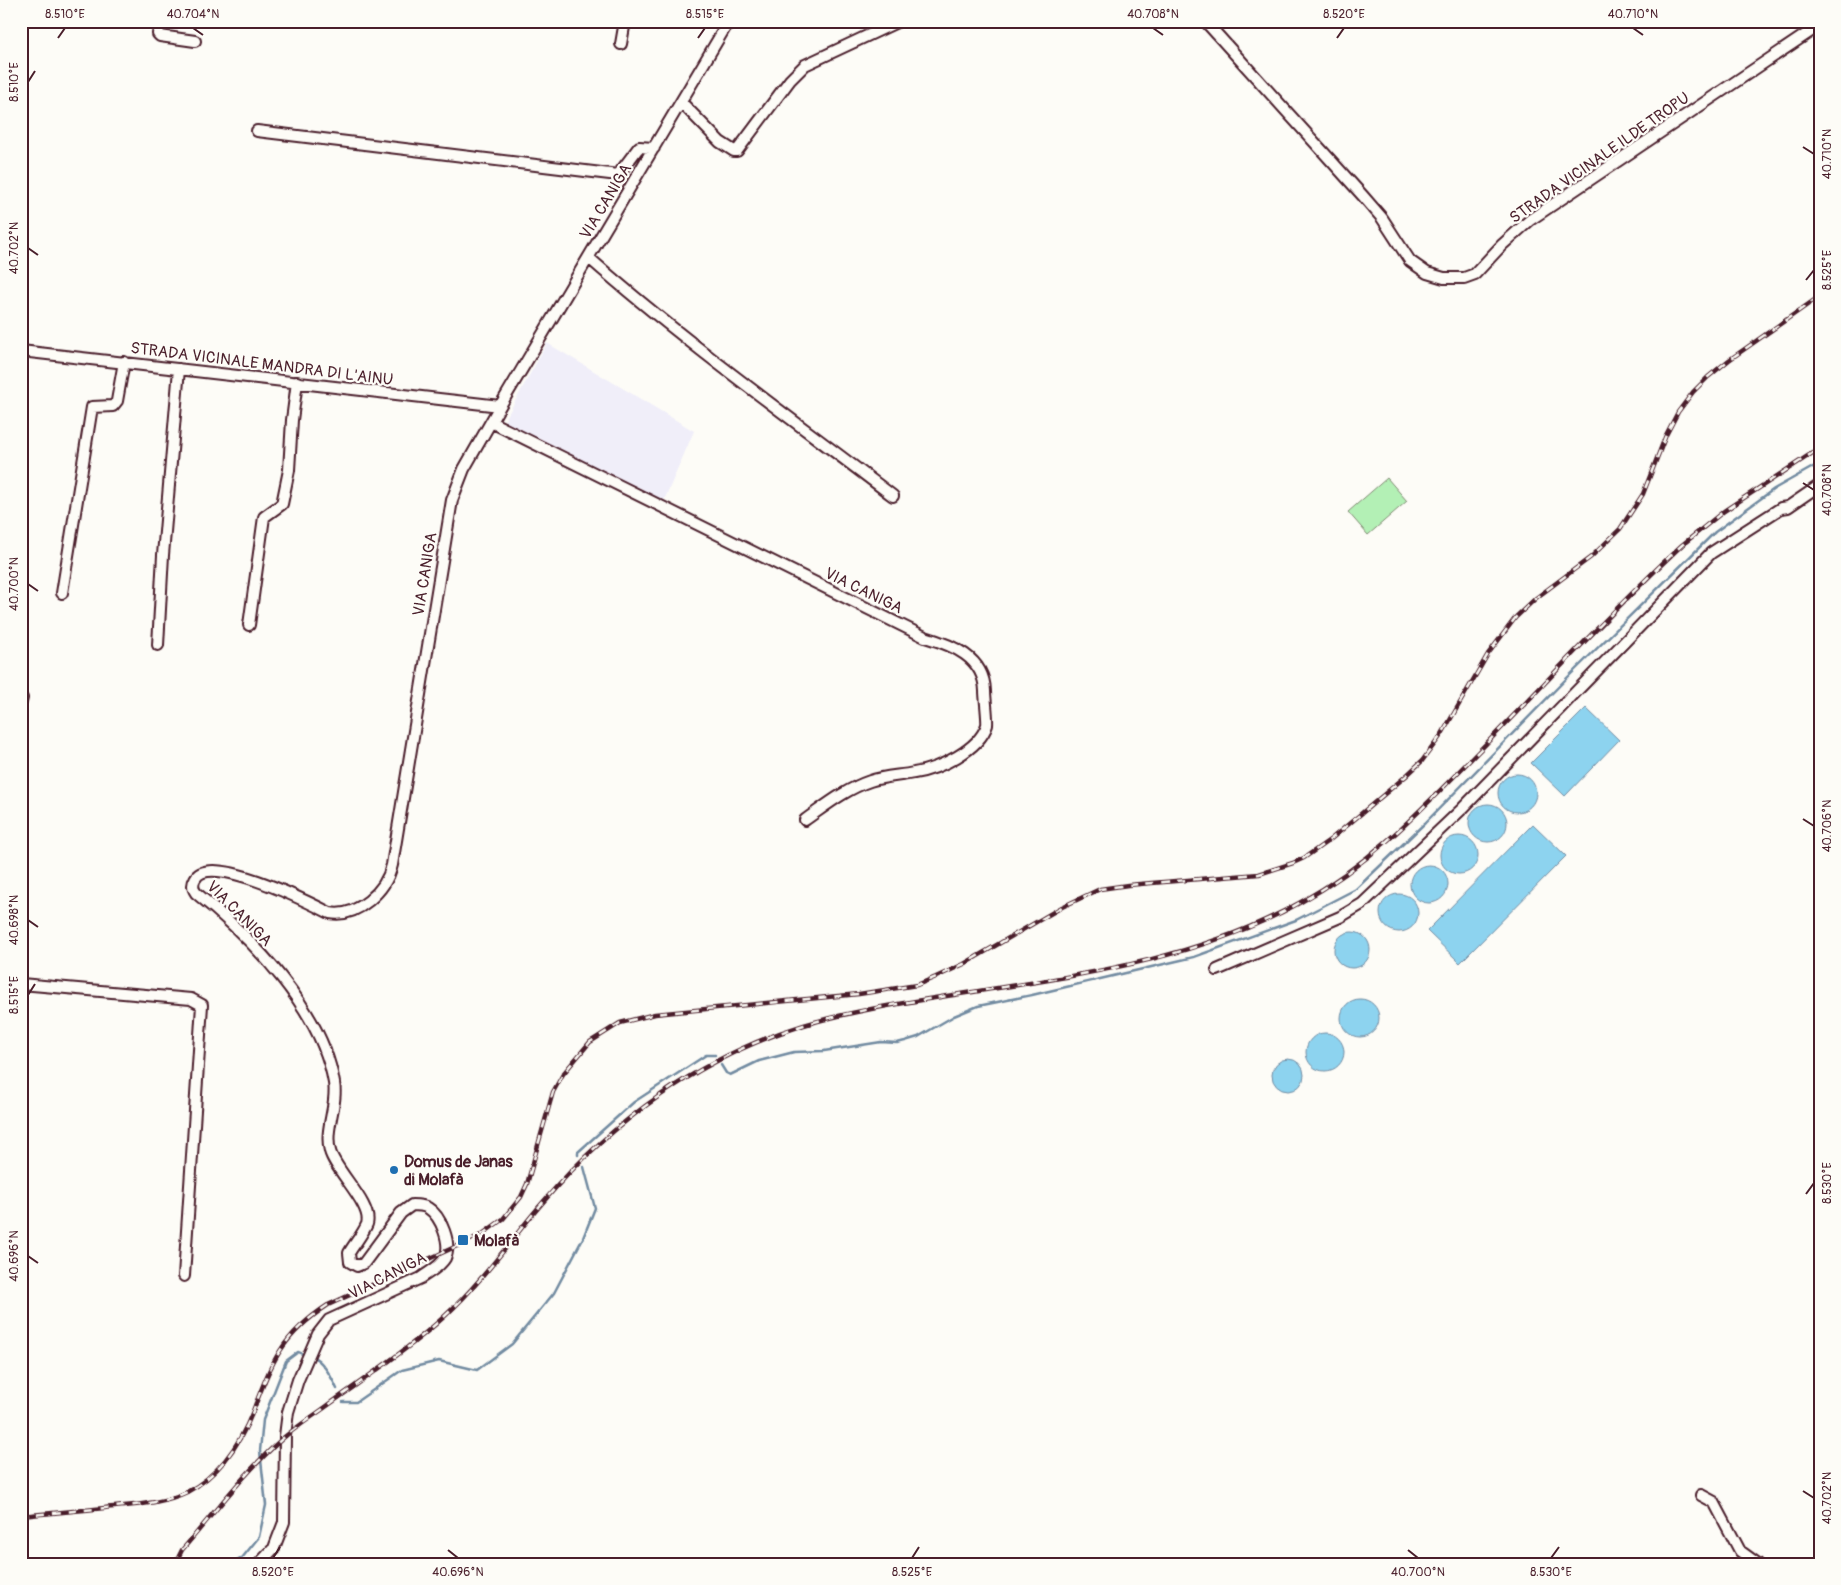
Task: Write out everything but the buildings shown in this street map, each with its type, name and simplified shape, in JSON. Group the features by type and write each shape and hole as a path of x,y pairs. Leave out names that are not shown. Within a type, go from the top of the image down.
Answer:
{"street":[{"path":"160,21 158,34 160,36 195,41"},
{"path":"620,44 625,21"},
{"name":"VIA CANIGA","path":"259,1564 274,1548 284,1522 285,1436 288,1412 305,1361 322,1328 330,1320 421,1278 440,1264 447,1251 445,1234 432,1211 422,1206 412,1205 401,1213 364,1263 357,1266 350,1262 349,1253 366,1226 368,1216 363,1205 333,1160 330,1152 329,1138 335,1086 323,1043 298,999 233,924 196,893 194,880 203,871 217,870 281,890 330,913 337,914 349,913 362,906 384,884 392,865 452,500 464,469 729,21"},
{"path":"681,102 720,142 734,152 737,151 790,80 805,65 899,21"},
{"name":"STRADA VICINALE ILDE TROPU","path":"1205,21 1382,218 1410,261 1427,273 1444,278 1464,278 1475,274 1502,245 1530,220 1820,25"},
{"path":"257,131 618,175 638,147 654,148"},
{"path":"589,258 620,285 704,351 893,496"},
{"name":"STRADA VICINALE MANDRA DI L'AINU","path":"21,351 500,406"},
{"path":"62,593 92,407 112,406 117,401 124,362"},
{"path":"158,645 163,555 179,369"},
{"path":"249,626 264,517 282,504 289,470 292,420 297,382"},
{"name":"VIA CANIGA","path":"491,422 925,637 948,644 961,651 973,661 980,672 985,688 988,722 982,736 975,745 959,755 915,773 897,774 868,781 842,794 805,820"},
{"path":"1217,970 1340,917 1367,900 1463,808 1711,553 1781,508 1788,507 1820,485"},
{"path":"21,984 191,1000 202,1005 184,1276"},
{"path":"1701,1495 1714,1502 1740,1551 1758,1564"}],"shaded area":[{"path":"547,343 694,431 663,503 500,429"}],"green space":[{"path":"1387,478 1407,501 1368,535 1348,512"}],"water":[{"path":"1586,708 1619,740 1565,796 1531,763"},
{"path":"1517,774 1530,780 1536,793 1530,806 1517,812 1504,806 1498,793 1504,780"},
{"path":"1488,804 1502,809 1507,823 1502,837 1488,842 1474,837 1469,823 1474,809"},
{"path":"1533,824 1566,856 1460,963 1427,931"},
{"path":"1459,836 1473,841 1478,855 1473,869 1459,874 1445,869 1440,855 1445,841"},
{"path":"1429,865 1443,870 1448,884 1443,898 1429,903 1415,898 1410,884 1415,870"},
{"path":"1399,894 1412,900 1418,913 1412,926 1399,932 1386,926 1380,913 1386,900"},
{"path":"1352,932 1359,933 1365,937 1369,943 1369,957 1365,963 1359,967 1352,968 1345,967 1339,963 1335,957 1334,950 1335,943 1339,937 1345,933"},
{"path":"1360,999 1373,1005 1379,1018 1373,1031 1360,1037 1347,1031 1341,1018 1347,1005"},
{"path":"1325,1033 1338,1039 1344,1052 1338,1065 1325,1071 1312,1065 1306,1052 1312,1039"},
{"path":"1288,1059 1294,1060 1299,1064 1303,1069 1303,1081 1299,1086 1294,1090 1288,1091 1282,1090 1277,1086 1273,1081 1272,1075 1273,1069 1277,1064 1282,1060"}],"waterway":[{"path":"721,1065 726,1073 730,1075 759,1061 794,1052 824,1051 881,1042 897,1043 905,1041 918,1037 954,1016 978,1006 1194,957 1296,920 1356,889 1425,823 1567,678 1715,532 1774,489 1820,463"},
{"path":"578,1155 578,1152 634,1102 706,1055 715,1055"},
{"path":"343,1402 356,1402 402,1370 439,1361 477,1370 512,1344 554,1293 583,1238 595,1208 584,1167"},
{"path":"231,1564 242,1558 259,1537 266,1505 260,1451 263,1420 286,1361 298,1352 305,1355"},
{"path":"311,1356 323,1365 337,1389"},
{"path":"105,1564 138,1561 147,1564"}],"railway":[{"path":"21,1516 157,1502 187,1492 209,1477 227,1458 242,1435 280,1350 312,1316 328,1305 481,1235 503,1219 521,1197 527,1184 553,1092 563,1074 590,1042 620,1023 655,1014 859,994 917,985 964,964 1062,907 1100,889 1259,874 1304,858 1331,839 1422,761 1442,734 1488,654 1516,617 1536,598 1591,557 1620,529 1643,494 1666,435 1678,412 1693,392 1729,360 1820,296"},
{"path":"175,1564 182,1550 268,1452 293,1430 403,1351 446,1315 472,1288 532,1215 571,1172 629,1118 661,1095 695,1073 730,1054 766,1038 804,1025 906,1002 1080,974 1171,954 1216,940 1259,923 1301,902 1351,870 1395,834 1604,621 1682,545 1724,511 1820,448"}],"place":[{"name":"Domus de Janas di Molafà","path":"394,1170"},
{"name":"Molafà","path":"463,1240"}]}
